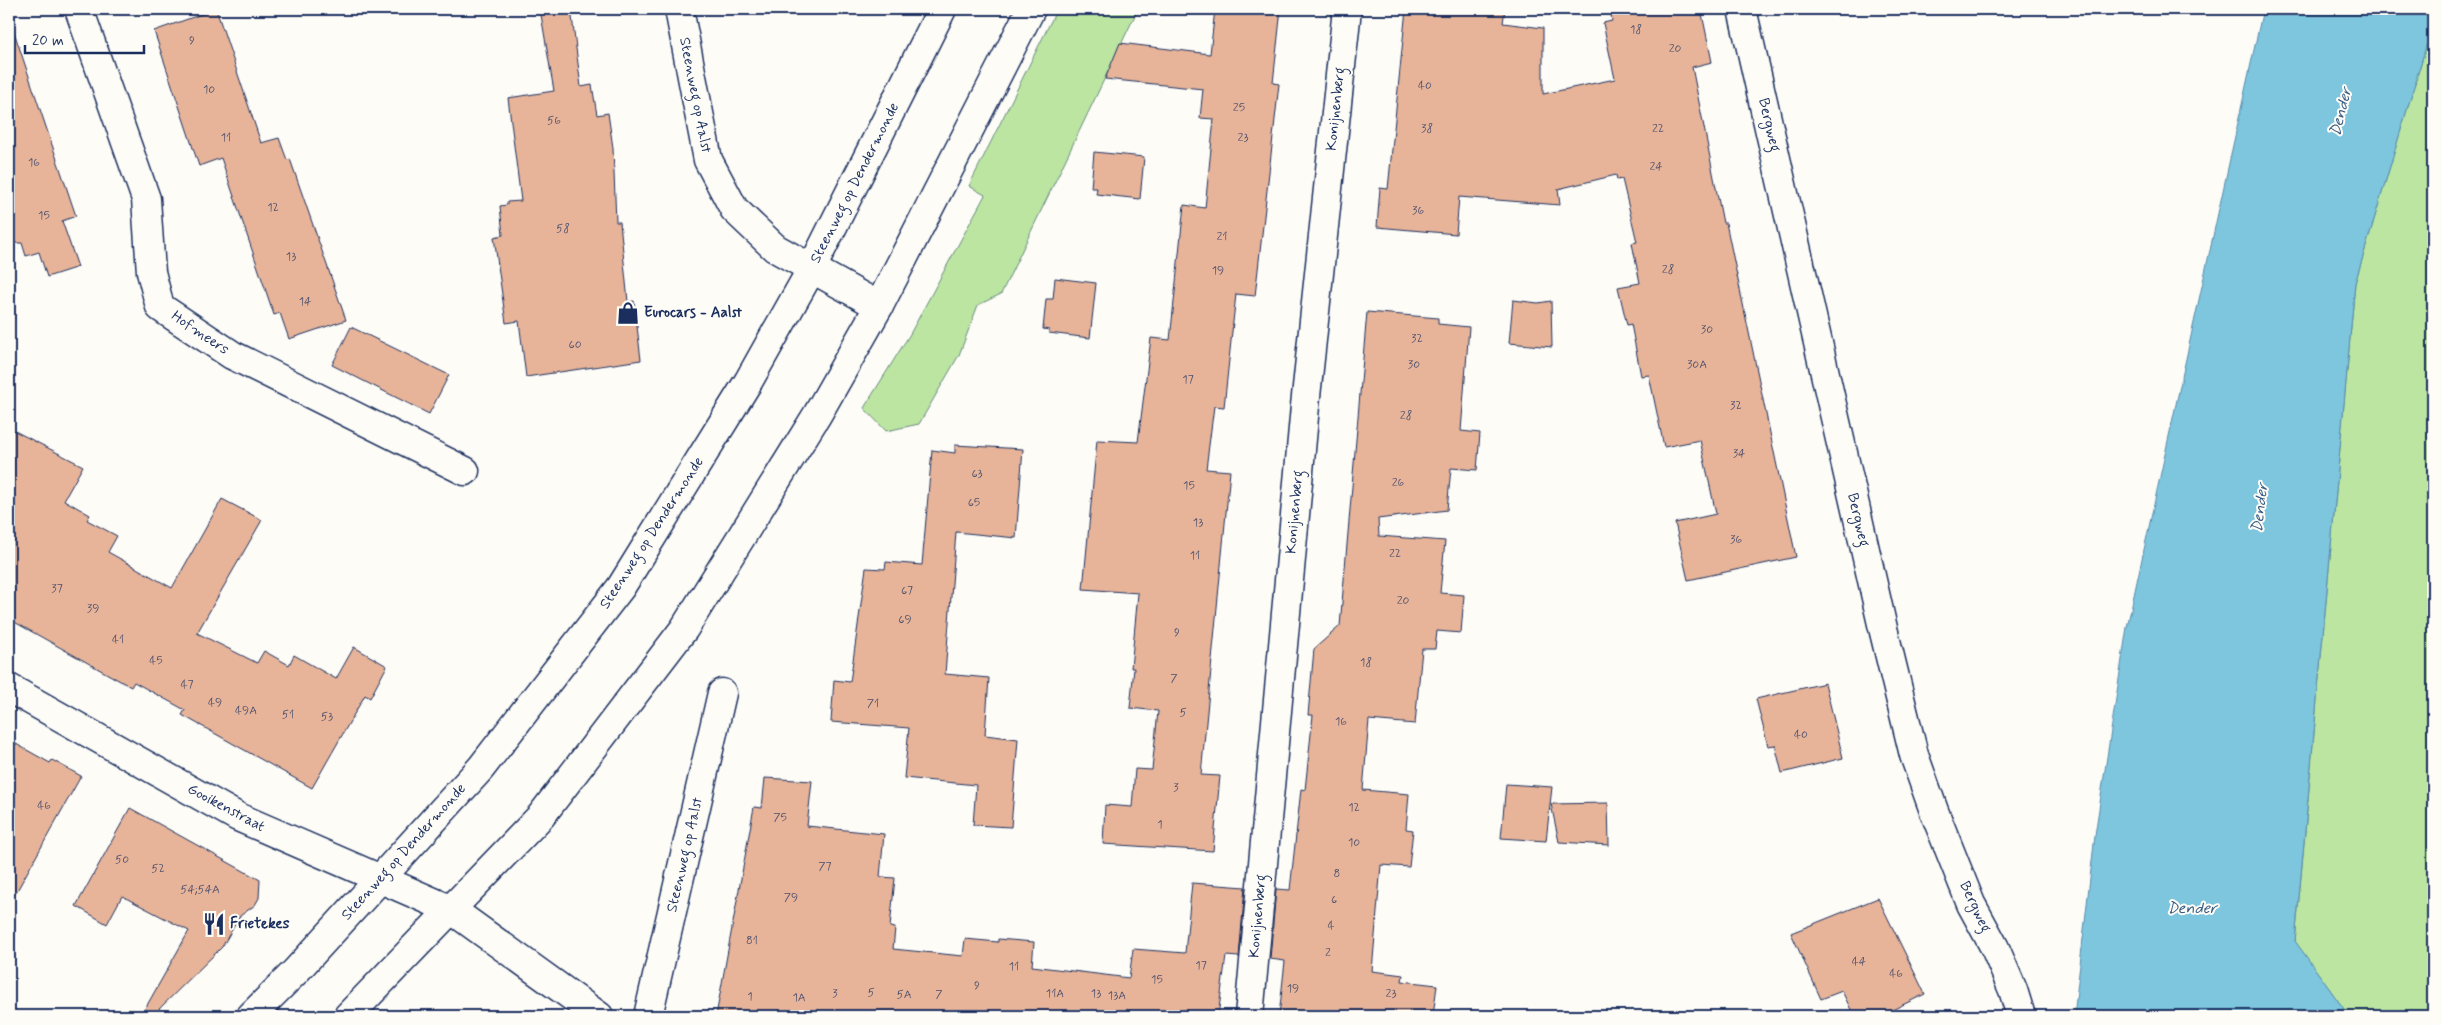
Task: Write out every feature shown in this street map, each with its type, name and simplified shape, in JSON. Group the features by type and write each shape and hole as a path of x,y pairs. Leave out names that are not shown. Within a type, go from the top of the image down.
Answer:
{"street":[{"name":"Hofmeers","path":"79,9 146,199 151,272 160,307 232,355 466,471"},
{"name":"Steenweg op Aalst","path":"679,9 708,160 734,209 775,248 810,270 879,306"},
{"name":"Steenweg op Dendermonde","path":"251,1016 296,971 481,768 621,587 748,382 810,270 942,9"},
{"path":"348,1016 541,816 684,629 817,415 879,306 1031,9"},
{"name":"Konijnenberg","path":"1249,1016 1305,406 1347,9"},
{"name":"Bergweg","path":"1742,9 1879,614 1914,755 1960,876 1995,948 2013,990 2021,1016"},
{"name":"Gooikenstraat","path":"9,688 238,817 379,880 452,910"},
{"name":"Steenweg op Aalst","path":"648,1016 722,693"},
{"path":"452,910 599,1016"}],"green space":[{"path":"1057,9 1138,9 1001,294 978,305 959,355 919,424 886,431 864,408 910,334 985,195 969,186"},
{"path":"2433,23 2433,1016 2349,1016 2295,942 2355,283"}],"water":[{"name":"Dender","path":"2263,9 2433,9 2433,23 2355,283 2295,941 2349,1016 2074,1016 2095,835 2127,627"}],"building":[{"path":"216,9 261,143 279,138 287,160 290,159 346,320 289,339 280,313 274,315 221,158 199,166 154,31"},
{"path":"540,9 571,9 581,87 592,85 597,115 608,113 613,148 616,222 620,222 628,302 634,301 641,360 526,377 519,321 506,323 494,237 503,235 500,206 507,205 507,202 521,201 508,98 554,91"},
{"path":"1215,9 1281,9 1273,83 1279,84 1255,296 1236,294 1224,407 1214,406 1206,469 1230,471 1201,775 1220,776 1213,851 1103,844 1105,805 1132,807 1135,769 1152,770 1158,711 1130,708 1134,668 1131,668 1138,593 1083,589 1097,440 1138,442 1151,338 1170,340 1184,205 1205,208 1214,119 1200,118 1203,89 1105,79 1120,43 1210,54"},
{"path":"1406,9 1505,9 1503,23 1543,28 1543,94 1615,79 1603,23 1612,21 1610,9 1701,9 1712,62 1692,67 1723,223 1726,223 1796,557 1688,580 1675,523 1716,514 1700,440 1664,447 1649,375 1641,376 1631,324 1627,325 1618,287 1640,283 1632,243 1637,242 1622,179 1617,180 1616,175 1558,189 1560,205 1459,197 1456,234 1377,227 1380,188 1388,189"},
{"path":"14,32 76,216 62,221 78,267 47,277 39,252 26,256 22,243 9,243 9,33"},
{"path":"1094,152 1144,157 1140,199 1096,194 1097,188 1091,188"},
{"path":"1055,278 1096,283 1090,338 1049,333 1049,330 1043,329 1046,299 1053,299"},
{"path":"1513,300 1538,303 1551,301 1552,347 1509,343"},
{"path":"1367,312 1438,318 1438,324 1469,327 1461,431 1480,433 1477,470 1451,468 1447,510 1378,519 1379,536 1445,541 1440,593 1464,595 1461,633 1437,631 1435,649 1422,649 1415,724 1369,720 1363,790 1409,794 1406,829 1413,830 1409,867 1381,865 1372,971 1403,975 1402,981 1437,985 1433,1016 1279,1016 1285,961 1270,959 1276,889 1290,890 1301,789 1305,790 1313,715 1308,715 1314,649 1340,626"},
{"path":"351,327 449,375 429,414 332,365"},
{"path":"9,428 83,466 64,500 90,515 87,520 117,536 108,552 172,588 222,499 262,520 197,633 257,663 264,651 289,665 294,655 336,679 354,647 387,666 370,698 365,695 312,788 182,715 185,710 134,682 131,687 9,619"},
{"path":"955,445 1023,449 1016,538 956,532 945,674 989,678 985,735 1018,739 1011,827 973,825 976,785 904,778 909,728 831,722 834,680 850,682 866,568 885,569 886,562 922,565 932,450 955,453"},
{"path":"1825,683 1843,758 1782,773 1775,745 1768,746 1756,699"},
{"path":"9,740 50,763 52,760 81,776 9,905"},
{"path":"765,778 812,781 807,826 884,834 880,877 895,878 890,927 895,928 893,949 963,956 965,939 998,942 998,939 1034,942 1032,966 1129,978 1133,949 1185,953 1192,883 1245,887 1239,957 1226,956 1218,1016 716,1016 754,807 762,808"},
{"path":"1506,784 1552,787 1546,841 1501,838"},
{"path":"1608,803 1609,845 1559,842 1551,804"},
{"path":"130,808 260,880 259,898 255,905 240,916 222,947 152,1016 142,1014 189,931 122,896 107,924 76,906"},
{"path":"1878,898 1925,994 1886,1013 1853,1014 1842,991 1821,999 1791,933"}],"place":[{"name":"Eurocars - Aalst","path":"628,313"},
{"name":"Frietekes","path":"214,924"}]}
